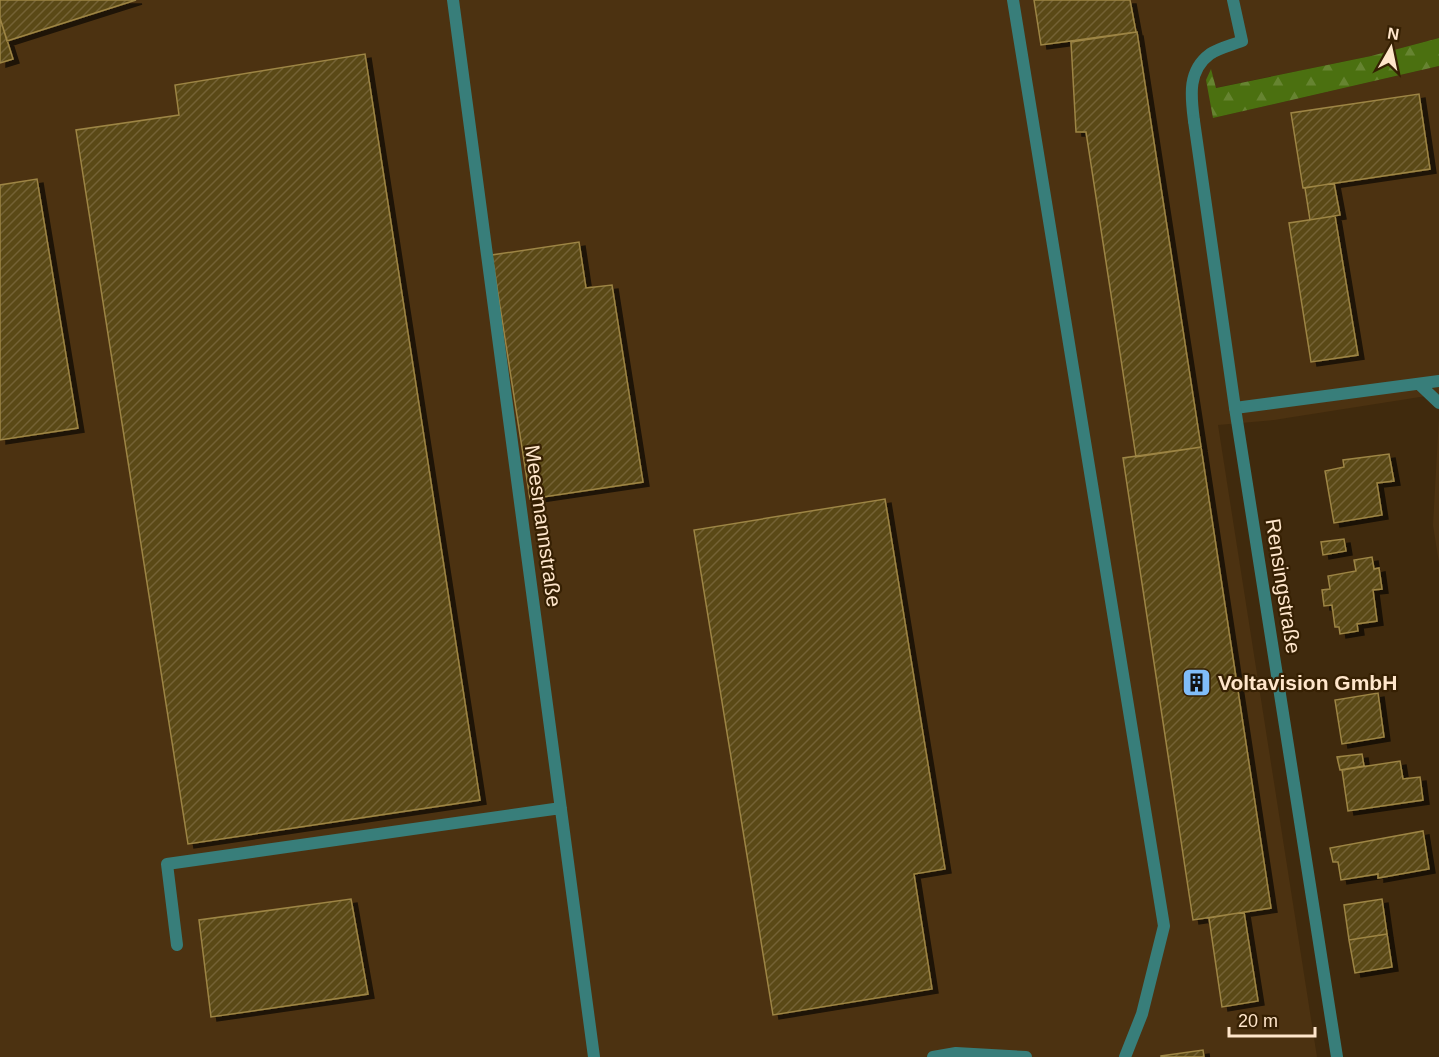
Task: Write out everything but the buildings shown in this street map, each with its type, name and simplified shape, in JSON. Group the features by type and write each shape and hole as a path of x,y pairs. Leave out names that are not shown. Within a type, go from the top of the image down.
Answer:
{"street":[{"name":"Meesmannstraße","path":"453,0 594,1057"},
{"path":"1013,0 1164,926 1142,1014 1125,1057"},
{"name":"Rensingstraße","path":"1233,0 1242,41 1210,54 1196,70 1191,84 1194,121 1235,408 1337,1057"},
{"path":"1235,408 1439,381"},
{"path":"1419,384 1439,403"},
{"path":"177,945 167,864 561,808"},
{"path":"933,1057 956,1053 1026,1057"}],"shaded area":[{"path":"0,0 1439,0 1439,38 1371,56 1215,88 1211,70 1213,118 1439,66 1439,394 1274,420 1218,425 1317,1057 0,1057"},
{"path":"1439,417 1439,563 1433,525"}],"green space":[{"path":"1439,38 1439,66 1213,118 1206,80 1211,69 1216,88 1371,56"}],"place":[{"name":"Voltavision GmbH","path":"1197,683"}]}
